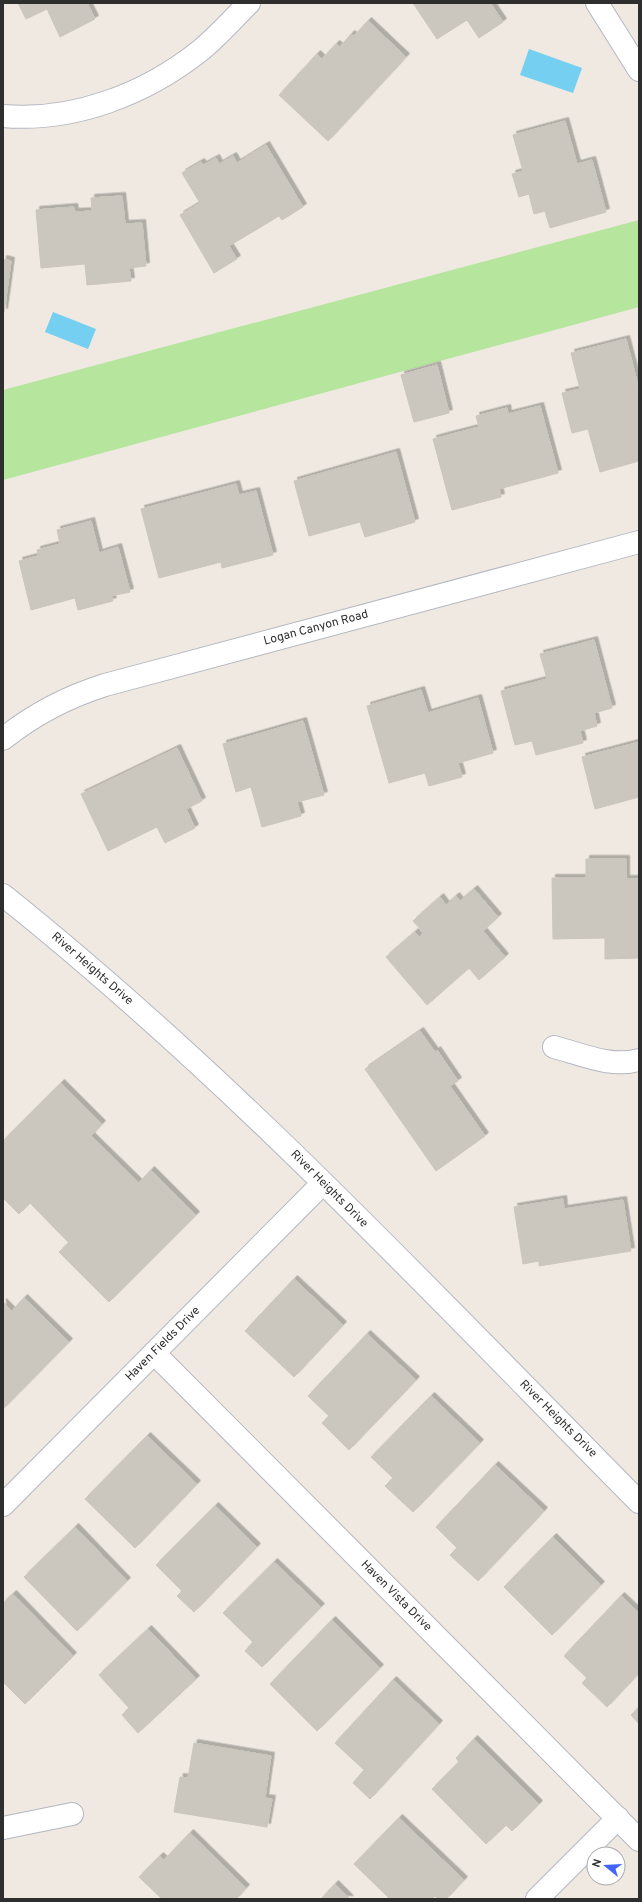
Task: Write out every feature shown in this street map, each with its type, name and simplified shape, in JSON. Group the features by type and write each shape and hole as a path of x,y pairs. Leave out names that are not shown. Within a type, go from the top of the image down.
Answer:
{"street":[{"path":"3,116 39,117 66,113 94,107 120,98 165,76 183,64 218,35 249,3"},
{"path":"597,3 639,70"},
{"name":"Logan Canyon Road","path":"3,739 35,716 58,703 105,685 639,542"},
{"name":"River Heights Drive","path":"3,895 140,1012 226,1089 323,1183 639,1502"},
{"path":"554,1047 600,1060 623,1062 639,1060"},
{"name":"Haven Fields Drive","path":"3,1505 323,1183"},
{"name":"Haven Vista Drive","path":"154,1353 639,1840"},
{"path":"3,1828 72,1814"},
{"path":"537,1899 618,1818"}],"green space":[{"path":"639,220 639,307 3,480 3,390"}],"water":[{"path":"529,49 582,68 573,93 520,75"},
{"path":"53,312 96,329 88,349 45,332"}],"building":[{"path":"18,3 87,3 95,19 60,37 47,9 26,19"},
{"path":"413,3 492,3 491,4 503,22 479,38 467,20 437,39"},
{"path":"368,21 406,57 328,141 279,95 317,54 322,59 336,44 340,47 351,34 354,36"},
{"path":"565,121 577,164 592,160 606,212 550,228 545,211 534,214 529,194 519,197 512,174 523,171 513,135"},
{"path":"266,145 303,207 282,220 279,216 229,246 237,259 214,273 180,215 200,203 182,173 201,162 203,165 216,158 219,164 233,156 237,163"},
{"path":"122,196 125,224 142,223 146,266 129,268 131,281 87,285 85,264 41,268 36,210 74,207 75,212 92,211 91,198"},
{"path":"3,259 11,261 4,312 3,312"},
{"path":"626,339 639,389 639,461 600,472 588,429 572,433 562,393 580,389 571,353"},
{"path":"437,365 449,413 414,422 401,375"},
{"path":"540,406 558,473 499,489 501,497 452,510 433,439 479,427 476,416 507,408 508,414"},
{"path":"396,452 415,522 365,537 360,522 309,536 294,481"},
{"path":"236,484 239,495 256,491 273,555 222,568 221,562 159,578 141,509"},
{"path":"91,521 99,553 118,547 130,592 111,596 113,601 78,610 75,598 31,610 19,561 38,556 37,550 60,544 57,530"},
{"path":"594,640 612,708 594,713 597,726 580,731 583,743 536,755 532,741 515,745 501,691 547,679 540,654"},
{"path":"421,690 428,713 478,698 493,753 458,763 462,777 429,786 425,773 389,783 367,706"},
{"path":"303,721 324,795 297,802 301,816 262,827 251,787 236,792 223,744"},
{"path":"639,742 639,797 595,809 582,757"},
{"path":"177,748 202,801 186,809 195,828 165,843 157,827 108,851 81,794"},
{"path":"586,859 626,859 626,879 639,879 639,958 605,959 605,938 553,939 552,878 586,878"},
{"path":"474,889 498,917 483,931 505,957 479,980 469,968 427,1005 386,957 415,932 419,937 424,933 413,921 440,897 446,905 456,896 460,901"},
{"path":"420,1031 435,1052 437,1050 458,1081 450,1086 485,1136 436,1171 365,1069"},
{"path":"61,1083 102,1124 91,1136 139,1183 151,1170 196,1215 109,1302 59,1252 69,1243 30,1203 19,1214 3,1198 3,1141"},
{"path":"563,1199 564,1209 623,1200 631,1251 539,1266 539,1261 523,1264 514,1207"},
{"path":"294,1279 343,1325 294,1377 245,1331"},
{"path":"24,1298 69,1342 3,1409 3,1302 12,1311"},
{"path":"367,1334 416,1380 349,1450 322,1423 329,1416 308,1396"},
{"path":"431,1396 480,1443 413,1512 385,1486 393,1478 371,1457"},
{"path":"147,1436 197,1484 135,1548 85,1499"},
{"path":"495,1465 544,1511 478,1581 450,1555 457,1548 436,1527"},
{"path":"215,1506 257,1547 194,1612 177,1596 182,1591 156,1565"},
{"path":"75,1527 127,1581 77,1631 24,1577"},
{"path":"553,1537 601,1585 552,1635 504,1587"},
{"path":"274,1562 321,1607 262,1667 245,1651 253,1642 223,1613"},
{"path":"13,1594 73,1656 25,1704 3,1682 3,1603"},
{"path":"621,1596 639,1613 639,1673 607,1707 582,1683 587,1678 564,1656"},
{"path":"332,1620 380,1668 317,1731 270,1684"},
{"path":"148,1629 196,1679 138,1733 122,1715 129,1708 99,1675"},
{"path":"393,1680 439,1724 370,1799 353,1783 364,1770 335,1743"},
{"path":"639,1707 639,1724 631,1715"},
{"path":"474,1739 539,1804 512,1831 506,1825 486,1844 432,1789 459,1762 456,1758"},
{"path":"194,1743 271,1756 265,1798 272,1799 267,1827 174,1812 180,1777 188,1778"},
{"path":"399,1818 464,1880 446,1899 438,1899 435,1896 432,1899 390,1899 354,1864"},
{"path":"190,1833 246,1888 236,1899 162,1899 139,1877 160,1856 164,1860"},
{"path":"335,1884 350,1899 321,1899"}]}
